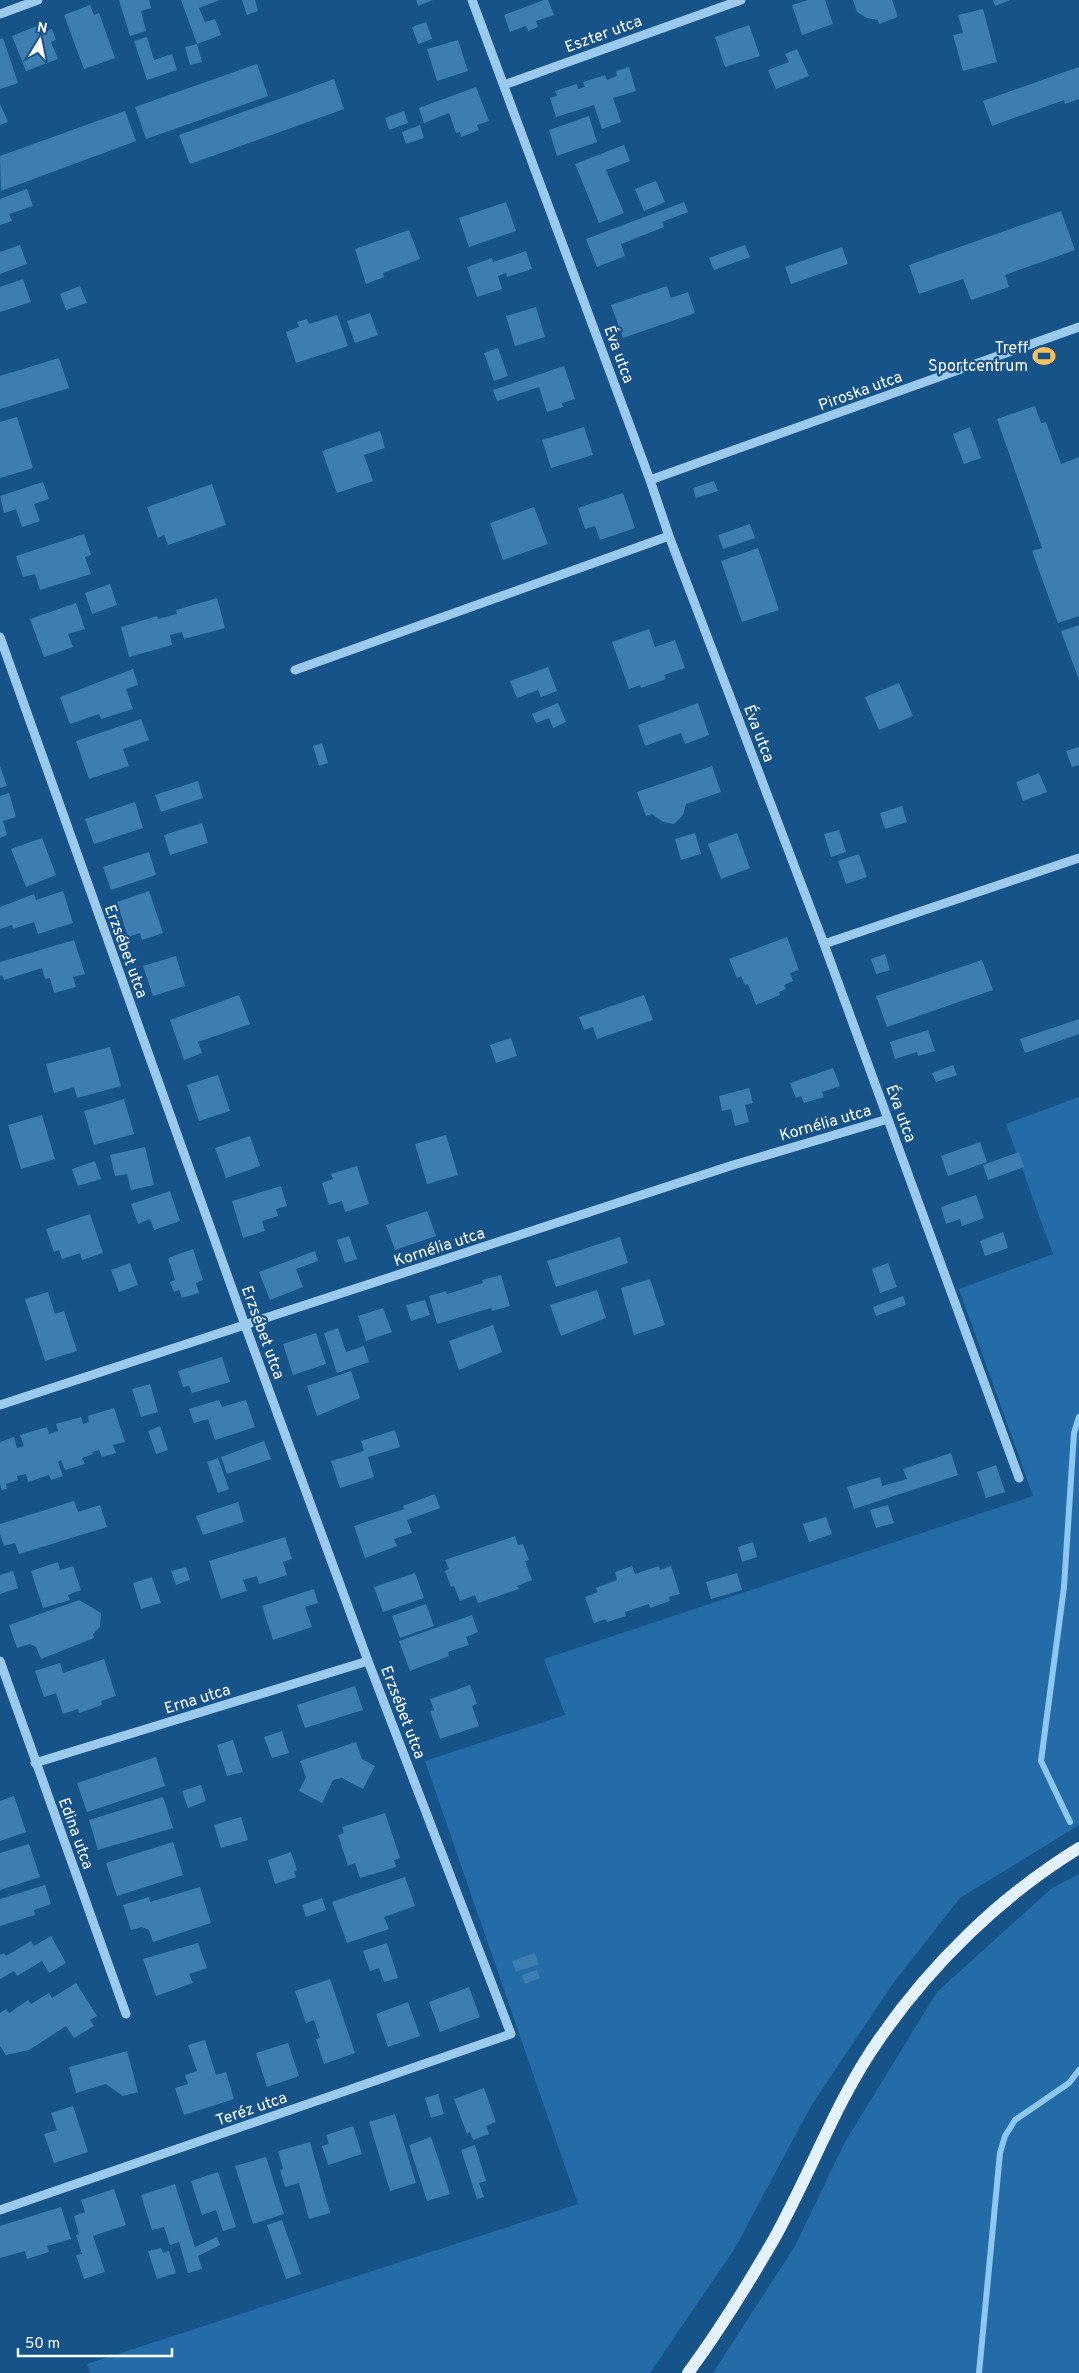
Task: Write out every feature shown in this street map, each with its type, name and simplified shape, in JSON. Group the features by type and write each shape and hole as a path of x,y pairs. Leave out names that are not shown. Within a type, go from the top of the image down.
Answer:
{"main road":[{"path":"688,2373 774,2239 847,2094 879,2039 910,1998 971,1931 1024,1888 1079,1848"}],"street":[{"path":"0,14 38,0"},
{"name":"Éva utca","path":"472,0 669,536 824,944 1019,1478"},
{"name":"Eszter utca","path":"504,85 741,0"},
{"name":"Piroska utca","path":"650,480 1079,327"},
{"path":"295,670 669,536"},
{"name":"Erzsébet utca","path":"0,637 245,1325 368,1661 511,2034"},
{"path":"824,944 1079,858"},
{"name":"Kornélia utca","path":"0,1405 730,1166 888,1119"},
{"name":"Edina utca","path":"0,1661 126,2014"},
{"name":"Erna utca","path":"36,1763 368,1661"},
{"name":"Teréz utca","path":"0,2210 511,2034"}],"shaded area":[{"path":"1079,1097 1079,1825 960,1898 894,1982 811,2106 735,2248 650,2373 90,2373 87,2364 578,2204 425,1761 565,1715 544,1659 1033,1496 959,1289 1053,1254 1006,1124"},
{"path":"1079,1874 1079,2373 713,2373 795,2246 845,2142 937,1992 1052,1888"}],"building":[{"path":"119,0 149,0 151,8 141,11 146,31 130,36"},
{"path":"181,0 220,0 199,8 205,22 215,19 221,35 197,44"},
{"path":"242,0 255,0 258,11 247,15"},
{"path":"416,0 433,0 418,6"},
{"path":"548,0 554,15 536,21 538,27 528,31 526,26 510,32 504,15"},
{"path":"808,0 825,0 833,24 802,35 792,5"},
{"path":"853,0 892,0 898,17 879,24 878,20 867,18 857,12"},
{"path":"993,0 1010,0 995,6"},
{"path":"90,5 94,15 99,13 115,58 84,69 64,15"},
{"path":"983,9 997,62 963,71 953,35 963,33 958,15"},
{"path":"426,22 432,39 418,44 412,27"},
{"path":"44,23 47,31 52,29 56,40 51,42 58,59 26,71 12,36"},
{"path":"749,25 760,56 725,67 715,37"},
{"path":"147,37 154,60 172,54 177,70 147,80 134,41"},
{"path":"3,38 18,83 0,89 0,39"},
{"path":"458,40 468,71 437,81 427,49"},
{"path":"197,44 202,62 190,65 185,47"},
{"path":"797,49 809,76 776,89 768,70 789,62 785,54"},
{"path":"257,64 268,96 146,139 135,107"},
{"path":"629,67 636,91 613,98 621,122 602,129 594,105 556,117 550,98 557,96 555,91 577,84 578,89 585,87 583,82 605,75 607,80 617,76 616,71"},
{"path":"1079,67 1079,99 1065,104 1064,100 992,126 983,101"},
{"path":"334,79 344,109 190,164 179,135"},
{"path":"476,87 489,121 477,125 479,130 461,137 460,132 456,133 449,113 424,123 419,108"},
{"path":"0,104 8,122 0,125"},
{"path":"125,111 136,141 1,191 0,156"},
{"path":"404,111 408,123 389,130 385,118"},
{"path":"589,116 597,142 557,156 549,130"},
{"path":"420,125 424,138 406,144 402,132"},
{"path":"624,145 630,161 606,170 624,213 599,223 575,164"},
{"path":"656,181 665,202 644,211 635,189"},
{"path":"27,189 33,206 9,214 12,221 0,225 0,199"},
{"path":"506,202 516,231 469,247 459,218"},
{"path":"684,202 688,212 662,222 664,227 621,244 625,256 597,267 586,239"},
{"path":"1061,211 1075,250 1005,275 1009,287 971,300 963,279 919,294 909,265"},
{"path":"409,230 420,259 383,273 384,277 366,284 355,249"},
{"path":"20,245 27,264 0,274 0,252"},
{"path":"745,245 750,257 714,270 709,258"},
{"path":"842,247 848,264 791,284 785,267"},
{"path":"526,251 532,269 507,277 506,273 498,276 502,289 477,297 467,267 492,258 493,262"},
{"path":"23,279 31,302 0,312 0,287"},
{"path":"80,286 87,303 66,310 60,294"},
{"path":"667,286 671,298 688,292 695,313 623,338 611,305"},
{"path":"536,307 545,337 515,346 506,316"},
{"path":"370,313 378,335 355,343 347,321"},
{"path":"337,315 348,346 296,363 286,332 299,327 297,322 307,319 309,324"},
{"path":"498,348 508,376 494,381 484,353"},
{"path":"59,358 69,388 0,409 0,376"},
{"path":"564,366 575,399 562,403 563,407 547,412 539,387 497,401 493,390"},
{"path":"1035,406 1041,423 1046,422 1061,464 1079,457 1079,616 1058,623 1032,551 1042,548 997,419"},
{"path":"17,417 33,468 0,478 0,422"},
{"path":"584,427 593,455 551,468 542,440"},
{"path":"970,427 981,458 964,464 953,434"},
{"path":"380,431 385,448 364,455 373,481 337,493 322,451"},
{"path":"714,481 718,491 696,498 693,488"},
{"path":"43,482 49,499 34,504 40,521 22,527 16,509 4,513 0,496"},
{"path":"212,484 226,525 168,545 164,535 158,538 147,507"},
{"path":"623,493 635,528 600,540 595,526 585,529 578,508"},
{"path":"534,507 548,544 503,560 490,523"},
{"path":"750,524 755,538 723,549 718,535"},
{"path":"84,534 91,555 85,557 91,574 40,590 35,574 23,577 16,556"},
{"path":"758,548 779,610 742,622 721,561"},
{"path":"110,584 117,605 92,614 85,593"},
{"path":"217,598 225,628 184,639 182,632 170,635 172,645 129,657 121,627 157,616 158,619 177,614 176,610"},
{"path":"76,603 85,629 68,634 73,647 44,657 30,619"},
{"path":"1079,625 1079,680 1061,631"},
{"path":"649,629 655,647 675,640 685,668 664,675 666,679 641,688 640,685 629,689 612,642"},
{"path":"548,667 557,691 541,697 538,690 517,698 510,681"},
{"path":"133,669 138,685 126,689 133,709 101,719 99,714 70,724 60,697"},
{"path":"899,683 913,716 879,730 865,697"},
{"path":"558,703 566,722 553,728 549,718 536,723 532,714"},
{"path":"698,703 709,735 685,744 681,733 645,746 638,725"},
{"path":"141,719 149,740 123,749 129,766 89,779 76,741"},
{"path":"322,743 328,763 319,766 313,746"},
{"path":"1079,747 1079,765 1072,767 1066,751"},
{"path":"0,766 7,786 0,788"},
{"path":"712,766 721,792 686,804 683,815 674,824 663,822 652,814 646,816 637,792"},
{"path":"1039,773 1047,792 1023,801 1016,782"},
{"path":"198,781 203,798 161,812 155,795"},
{"path":"9,793 16,817 3,821 7,835 0,838 0,796"},
{"path":"135,802 143,828 94,844 85,819"},
{"path":"902,806 907,822 885,829 880,813"},
{"path":"202,823 208,843 170,855 164,835"},
{"path":"839,830 846,852 831,857 824,834"},
{"path":"695,833 701,854 681,860 675,839"},
{"path":"737,833 750,868 721,879 708,844"},
{"path":"42,838 56,875 26,887 11,849"},
{"path":"149,852 156,875 111,890 103,867"},
{"path":"859,854 867,877 846,884 838,861"},
{"path":"63,891 73,923 38,934 34,922 13,929 12,925 0,929 0,907 34,894 36,900"},
{"path":"149,891 163,933 142,940 140,933 128,937 117,902"},
{"path":"787,937 799,970 790,973 793,981 784,985 786,989 779,992 780,995 756,1005 748,984 745,985 741,976 737,978 729,959"},
{"path":"74,940 85,974 73,977 76,987 54,993 50,978 45,979 42,968 4,980 2,975 0,976 0,962"},
{"path":"885,954 890,970 876,974 871,959"},
{"path":"176,956 185,986 153,996 143,966"},
{"path":"982,960 993,990 887,1027 876,996"},
{"path":"239,995 250,1024 198,1042 202,1053 184,1060 170,1020"},
{"path":"644,995 653,1020 597,1039 593,1027 584,1030 579,1017"},
{"path":"1079,1019 1079,1034 1025,1053 1020,1039"},
{"path":"928,1030 935,1051 918,1056 917,1052 895,1059 890,1042"},
{"path":"511,1038 517,1056 496,1063 490,1045"},
{"path":"110,1047 121,1086 77,1098 74,1087 54,1093 46,1064"},
{"path":"953,1065 957,1075 936,1082 932,1073"},
{"path":"833,1068 840,1086 822,1092 824,1097 804,1103 801,1096 796,1098 790,1083"},
{"path":"218,1075 230,1111 199,1121 187,1085"},
{"path":"749,1088 753,1103 745,1105 749,1122 735,1126 731,1109 722,1111 719,1096"},
{"path":"124,1099 134,1134 94,1145 84,1111"},
{"path":"42,1115 55,1159 21,1169 8,1125"},
{"path":"446,1135 458,1175 427,1184 415,1144"},
{"path":"250,1136 260,1166 226,1178 215,1148"},
{"path":"980,1142 987,1162 948,1176 941,1156"},
{"path":"145,1147 154,1185 131,1190 127,1174 115,1176 110,1155"},
{"path":"1019,1152 1024,1167 988,1180 983,1165"},
{"path":"95,1161 101,1179 78,1186 72,1169"},
{"path":"357,1166 369,1204 345,1212 342,1201 329,1205 322,1183 333,1179 331,1174"},
{"path":"281,1186 287,1206 276,1209 278,1216 262,1221 265,1231 243,1238 232,1201"},
{"path":"170,1191 180,1221 154,1230 150,1219 138,1224 131,1204"},
{"path":"976,1195 984,1218 962,1226 960,1219 946,1224 941,1207"},
{"path":"427,1211 436,1236 395,1250 386,1225"},
{"path":"90,1214 103,1253 82,1260 80,1253 62,1259 59,1250 54,1252 46,1229"},
{"path":"1003,1232 1008,1248 985,1256 980,1241"},
{"path":"349,1236 357,1259 345,1263 337,1240"},
{"path":"620,1237 628,1263 556,1287 547,1261"},
{"path":"193,1249 203,1280 196,1283 199,1293 182,1298 179,1290 174,1292 170,1282 175,1280 168,1258"},
{"path":"315,1251 318,1261 296,1269 303,1287 270,1300 259,1272"},
{"path":"130,1263 138,1285 119,1292 111,1270"},
{"path":"888,1263 897,1287 880,1293 872,1269"},
{"path":"501,1275 510,1306 492,1311 491,1308 437,1324 429,1296 446,1291 447,1294 483,1283 482,1280"},
{"path":"650,1279 665,1325 634,1335 621,1288"},
{"path":"597,1290 606,1318 561,1336 550,1305"},
{"path":"48,1292 55,1314 64,1311 77,1351 45,1361 25,1299"},
{"path":"903,1296 906,1305 876,1316 873,1307"},
{"path":"425,1300 430,1315 411,1321 406,1305"},
{"path":"383,1308 392,1332 366,1341 358,1316"},
{"path":"493,1325 502,1352 459,1370 449,1341"},
{"path":"338,1328 346,1352 364,1346 369,1362 337,1373 324,1333"},
{"path":"316,1333 326,1364 293,1375 283,1344"},
{"path":"222,1357 230,1382 192,1393 189,1386 183,1387 178,1371"},
{"path":"351,1371 360,1398 317,1416 307,1386"},
{"path":"150,1384 158,1412 141,1417 132,1389"},
{"path":"219,1400 222,1407 246,1400 255,1427 215,1440 208,1419 194,1423 189,1409"},
{"path":"114,1408 125,1442 113,1445 116,1453 102,1457 99,1450 92,1452 93,1454 82,1458 85,1464 65,1470 61,1460 58,1462 63,1476 51,1480 49,1475 28,1482 26,1474 17,1476 18,1480 6,1484 7,1489 2,1490 0,1484 0,1442 14,1437 17,1448 24,1446 20,1435 47,1427 49,1434 58,1431 56,1424 81,1417 83,1424 89,1422 88,1416"},
{"path":"160,1426 168,1450 156,1454 148,1431"},
{"path":"395,1430 400,1447 368,1457 374,1477 340,1488 331,1461 364,1451 361,1441"},
{"path":"264,1441 271,1459 227,1474 221,1457"},
{"path":"951,1453 958,1475 854,1509 847,1487 880,1477 882,1486 907,1479 903,1469"},
{"path":"218,1458 229,1489 218,1493 207,1462"},
{"path":"996,1465 1005,1492 986,1498 977,1472"},
{"path":"435,1494 440,1508 407,1520 412,1533 394,1539 397,1546 365,1558 354,1526 404,1509 403,1506"},
{"path":"74,1501 78,1512 100,1505 107,1527 19,1554 15,1543 4,1546 0,1534 0,1524"},
{"path":"238,1502 244,1522 203,1535 196,1516"},
{"path":"888,1505 894,1523 876,1528 870,1510"},
{"path":"826,1517 832,1534 809,1542 803,1524"},
{"path":"515,1536 518,1545 523,1544 529,1560 525,1561 532,1580 517,1586 519,1589 478,1603 475,1595 460,1601 454,1586 451,1587 445,1571 449,1569 445,1560"},
{"path":"285,1537 292,1559 283,1562 287,1575 259,1584 257,1576 243,1580 247,1591 221,1599 209,1561"},
{"path":"753,1542 757,1557 742,1562 738,1547"},
{"path":"58,1562 60,1570 73,1566 81,1590 68,1595 70,1600 43,1608 31,1571"},
{"path":"632,1566 635,1574 659,1566 660,1570 671,1566 680,1594 669,1597 670,1601 650,1608 649,1604 625,1612 626,1616 607,1622 606,1619 594,1623 585,1597 598,1592 596,1588 617,1580 615,1572"},
{"path":"186,1567 190,1580 176,1585 171,1571"},
{"path":"13,1571 18,1588 0,1594 0,1575"},
{"path":"415,1573 424,1598 383,1612 374,1587"},
{"path":"737,1573 742,1590 711,1599 706,1582"},
{"path":"152,1577 161,1603 141,1609 133,1583"},
{"path":"314,1589 318,1603 305,1607 312,1627 273,1640 262,1606"},
{"path":"79,1600 101,1613 100,1627 93,1634 94,1638 41,1659 36,1647 30,1644 17,1648 9,1625"},
{"path":"426,1604 434,1626 400,1638 392,1616"},
{"path":"472,1615 478,1632 466,1637 469,1645 448,1652 449,1656 410,1671 399,1641"},
{"path":"104,1659 116,1696 101,1701 102,1705 79,1713 78,1709 63,1714 56,1693 44,1697 35,1671 60,1663 63,1673"},
{"path":"470,1685 477,1704 472,1706 479,1726 440,1739 430,1711 434,1710 430,1699"},
{"path":"355,1686 363,1710 305,1728 297,1705"},
{"path":"282,1731 289,1753 272,1758 264,1737"},
{"path":"233,1740 243,1772 227,1776 217,1745"},
{"path":"356,1742 362,1759 375,1766 363,1789 342,1778 333,1780 322,1803 299,1791 306,1777 300,1761"},
{"path":"156,1757 165,1786 87,1812 77,1783"},
{"path":"201,1785 206,1801 188,1808 182,1791"},
{"path":"14,1796 26,1832 0,1841 0,1801"},
{"path":"163,1797 173,1828 98,1850 89,1820"},
{"path":"385,1813 400,1858 394,1860 396,1867 360,1878 355,1863 348,1866 338,1835 344,1833 342,1827"},
{"path":"241,1817 248,1840 221,1848 214,1825"},
{"path":"173,1842 183,1875 117,1896 106,1863"},
{"path":"29,1844 40,1877 0,1890 0,1853"},
{"path":"291,1852 297,1870 294,1871 296,1877 275,1884 268,1860"},
{"path":"405,1877 415,1906 384,1917 389,1929 347,1943 332,1902"},
{"path":"45,1885 51,1904 34,1910 35,1915 0,1926 0,1899"},
{"path":"200,1887 211,1923 153,1942 149,1930 142,1927 131,1930 123,1905 149,1897 150,1902"},
{"path":"322,1898 326,1910 306,1917 302,1905"},
{"path":"51,1936 66,1963 49,1973 42,1961 17,1976 14,1971 0,1979 0,1955 4,1953 6,1956 31,1941 34,1946"},
{"path":"198,1943 207,1968 189,1974 193,1983 156,1996 143,1959"},
{"path":"387,1943 398,1978 384,1982 379,1968 370,1971 363,1951"},
{"path":"535,1953 539,1964 516,1972 512,1961"},
{"path":"537,1970 540,1978 525,1984 522,1975"},
{"path":"330,1979 355,2053 324,2064 316,2039 320,2038 314,2020 306,2023 295,1991"},
{"path":"76,1983 97,2016 90,2020 94,2026 74,2038 66,2026 29,2050 6,2055 0,2046 0,2013 6,2009 9,2013 28,2000 31,2004 49,1993 52,1998"},
{"path":"469,1987 480,2017 440,2032 429,2002"},
{"path":"408,2002 420,2036 388,2047 376,2014"},
{"path":"205,2040 216,2075 226,2072 234,2099 184,2115 175,2088 188,2084 185,2075 197,2071 188,2045"},
{"path":"288,2043 299,2076 267,2087 256,2053"},
{"path":"127,2051 138,2092 123,2096 106,2084 76,2093 69,2067"},
{"path":"484,2088 496,2122 486,2126 489,2134 473,2140 470,2132 467,2134 454,2099"},
{"path":"438,2094 444,2114 431,2118 425,2098"},
{"path":"73,2106 88,2152 54,2163 44,2134 57,2130 51,2113"},
{"path":"395,2114 416,2183 390,2191 369,2122"},
{"path":"353,2126 362,2154 328,2165 322,2146 329,2144 326,2135"},
{"path":"431,2137 450,2194 427,2201 409,2145"},
{"path":"310,2142 330,2213 309,2219 299,2183 285,2187 280,2170 283,2169 278,2151"},
{"path":"475,2145 486,2181 479,2183 484,2197 477,2199 461,2150"},
{"path":"266,2157 284,2214 253,2224 235,2166"},
{"path":"218,2172 236,2227 223,2231 216,2210 202,2215 191,2181"},
{"path":"175,2184 195,2247 217,2237 220,2245 198,2256 202,2269 188,2273 179,2242 170,2245 164,2227 152,2230 141,2195"},
{"path":"114,2189 126,2225 93,2236 105,2272 84,2279 76,2255 82,2254 76,2235 79,2234 74,2216 85,2212 81,2200"},
{"path":"61,2207 71,2239 47,2246 49,2252 27,2259 25,2251 0,2258 0,2226"},
{"path":"282,2220 301,2274 286,2279 267,2225"},
{"path":"161,2248 163,2253 169,2251 176,2273 157,2279 148,2251"}],"waterway":[{"path":"1070,1822 1041,1761 1064,1587 1074,1433 1079,1417"},
{"path":"979,2373 1000,2153 1005,2136 1015,2120 1069,2083 1079,2070"}],"place":[{"name":"Treff Sportcentrum","path":"1044,356"}]}
